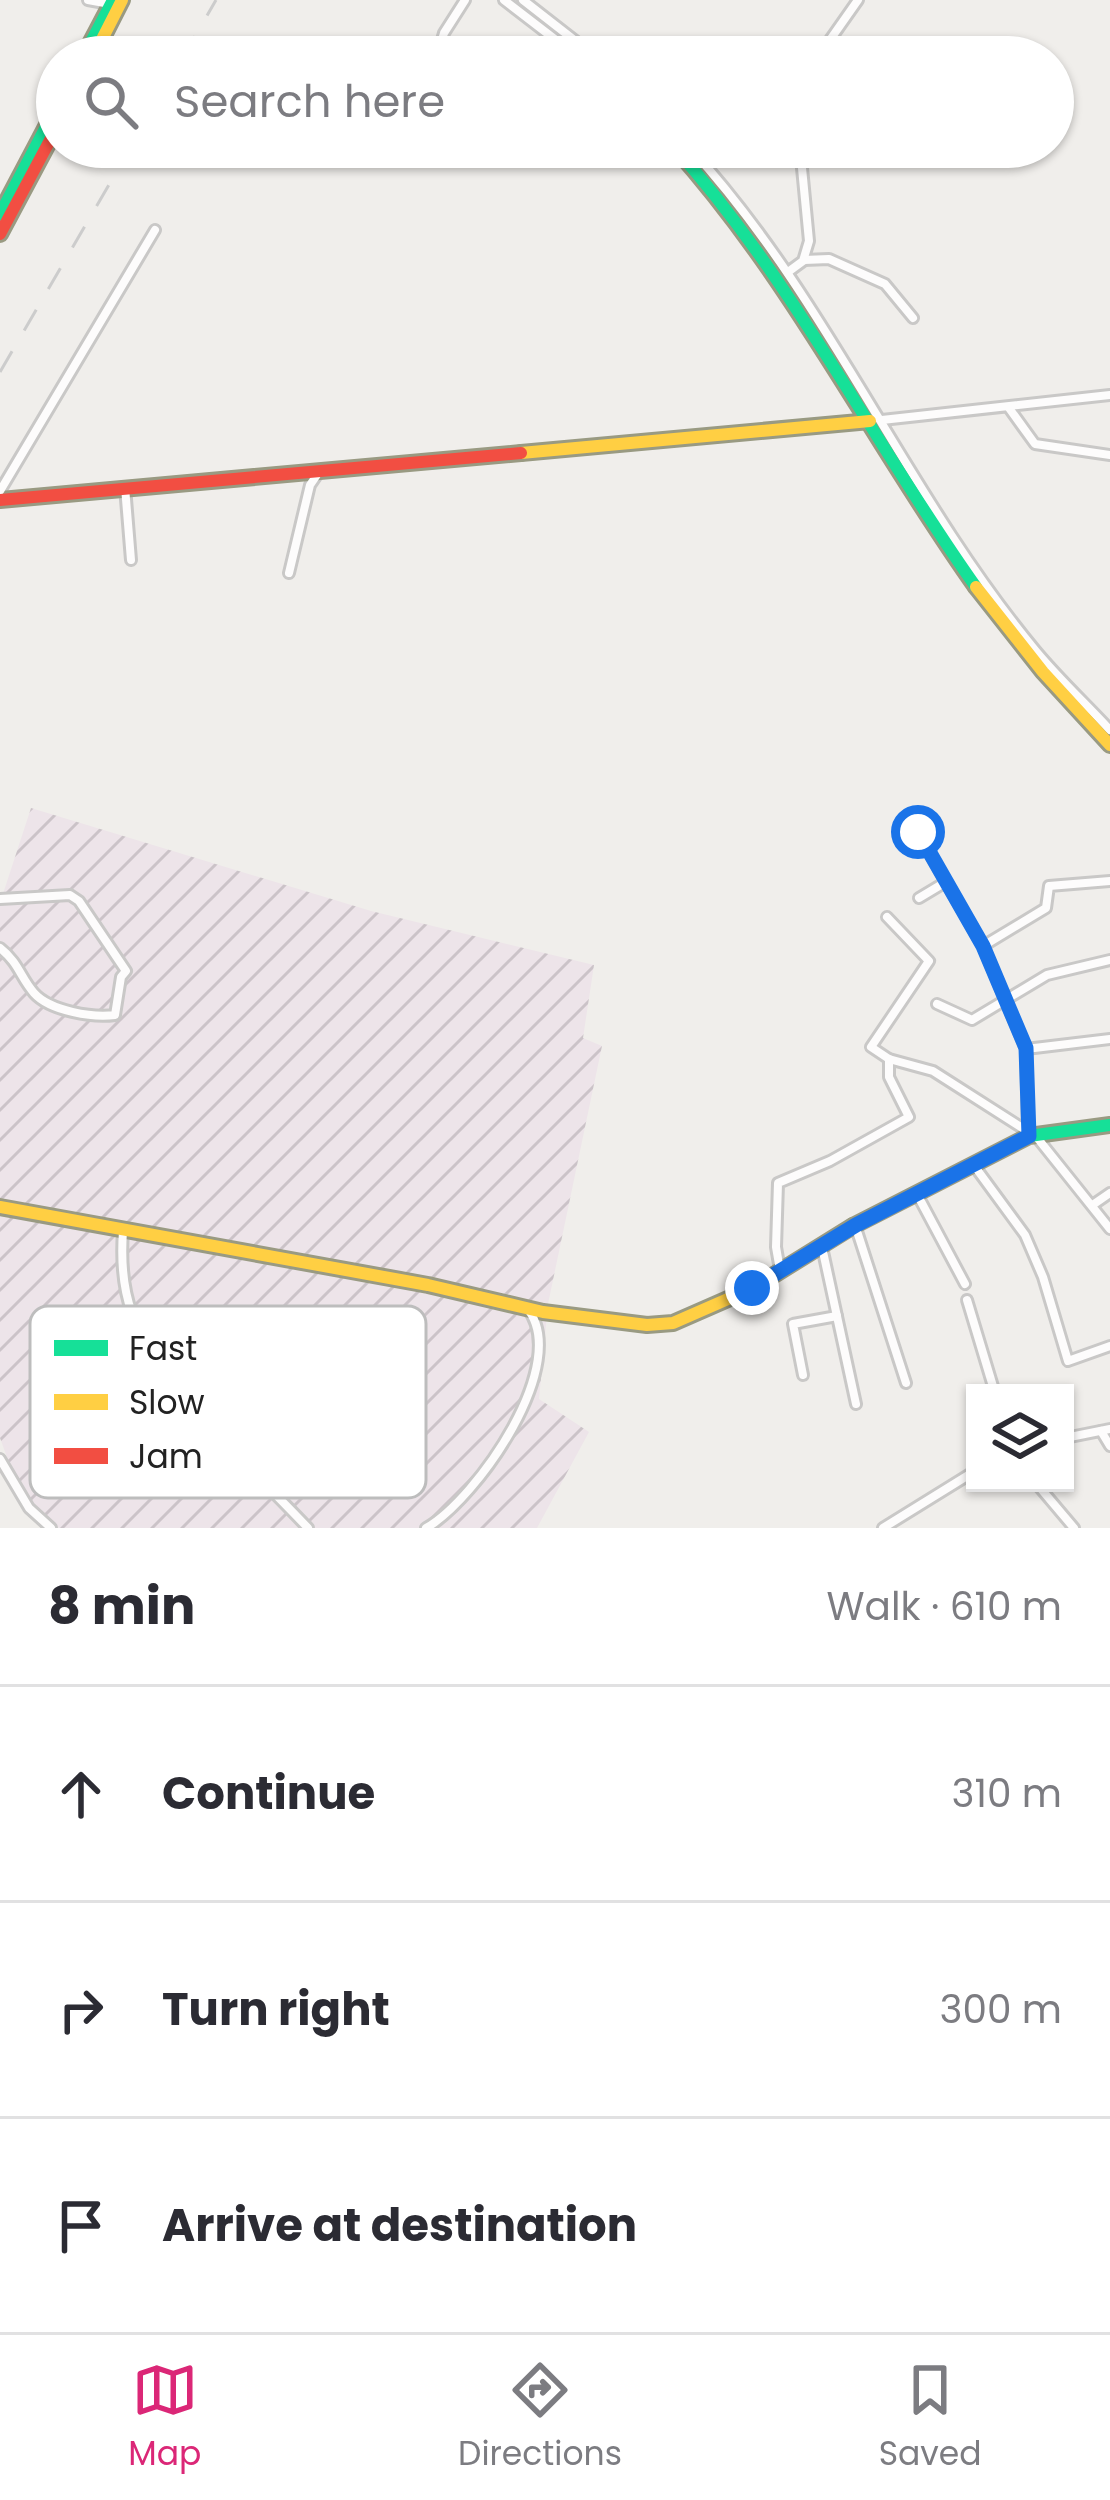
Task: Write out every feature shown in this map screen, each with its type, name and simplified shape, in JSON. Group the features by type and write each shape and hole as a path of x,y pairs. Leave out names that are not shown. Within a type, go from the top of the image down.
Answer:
{"street":[{"path":"88,0 115,1"},
{"path":"443,36 465,0"},
{"path":"504,0 551,36"},
{"path":"523,0 569,36"},
{"path":"833,36 858,0"},
{"path":"95,36 115,1"},
{"path":"101,36 115,1"},
{"path":"0,213 36,145"},
{"path":"0,234 36,166"},
{"path":"693,168 804,308 1034,650 1110,730"},
{"path":"707,168 788,272 804,308"},
{"path":"802,168 809,241 803,261"},
{"path":"0,491 155,230"},
{"path":"788,272 803,261 829,259 885,284 913,319"},
{"path":"0,500 876,421 1110,395"},
{"path":"1009,408 1035,444 1110,455"},
{"path":"876,421 944,541 993,610 1028,656 1110,745"},
{"path":"290,573 310,485 321,470"},
{"path":"297,472 310,485"},
{"path":"124,488 131,560"},
{"path":"918,832 983,946 1026,1048 1030,1134"},
{"path":"983,946 1046,908 1049,886 1110,881"},
{"path":"919,898 944,884"},
{"path":"0,898 70,895 79,901 126,971 115,1015 45,1002 32,991 18,962 0,948"},
{"path":"887,917 929,961 871,1047 889,1059 933,1071 1030,1134 1110,1228"},
{"path":"937,1004 972,1020 1047,975 1110,960"},
{"path":"1026,1048 1110,1039"},
{"path":"780,1270 778,1184 909,1117 889,1076 889,1059"},
{"path":"0,1207 526,1307 634,1324 673,1323 752,1288 856,1225 1030,1134 1110,1125"},
{"path":"973,1164 1025,1235 1068,1361 1110,1346"},
{"path":"1094,1204 1110,1193"},
{"path":"917,1194 965,1284"},
{"path":"856,1225 907,1383"},
{"path":"123,1231 124,1289 131,1306"},
{"path":"822,1246 856,1404"},
{"path":"967,1300 992,1384"},
{"path":"426,1528 469,1492 515,1426 538,1348 533,1316 526,1307"},
{"path":"803,1375 793,1324 837,1316"},
{"path":"1074,1436 1106,1430 1110,1446"},
{"path":"0,1459 28,1508 51,1528"},
{"path":"883,1528 966,1477"},
{"path":"1044,1492 1074,1528"},
{"path":"280,1498 308,1528"}],"shaded area":[{"path":"31,808 371,911 594,965 583,1038 602,1046 548,1304 539,1399 589,1432 537,1528 59,1528 34,1507 16,1482 0,1438 0,903"}],"railway":[{"path":"195,36 216,0"},
{"path":"0,372 119,168"}],"traffic: fast":[{"path":"94,36 113,0"},
{"path":"0,214 36,146"},
{"path":"692,168 795,307 976,587"},
{"path":"853,1226 1029,1136 1110,1125"}],"traffic: slow":[{"path":"104,36 122,0"},
{"path":"521,453 870,421"},
{"path":"976,587 1043,672 1110,745"},
{"path":"0,1207 428,1285 543,1312 647,1325 673,1323 753,1288 853,1226"}],"traffic: jam":[{"path":"0,234 36,166"},
{"path":"0,500 521,453"}],"route":[{"path":"752,1288 856,1225 1029,1136 1026,1048 983,946 918,832"}]}
